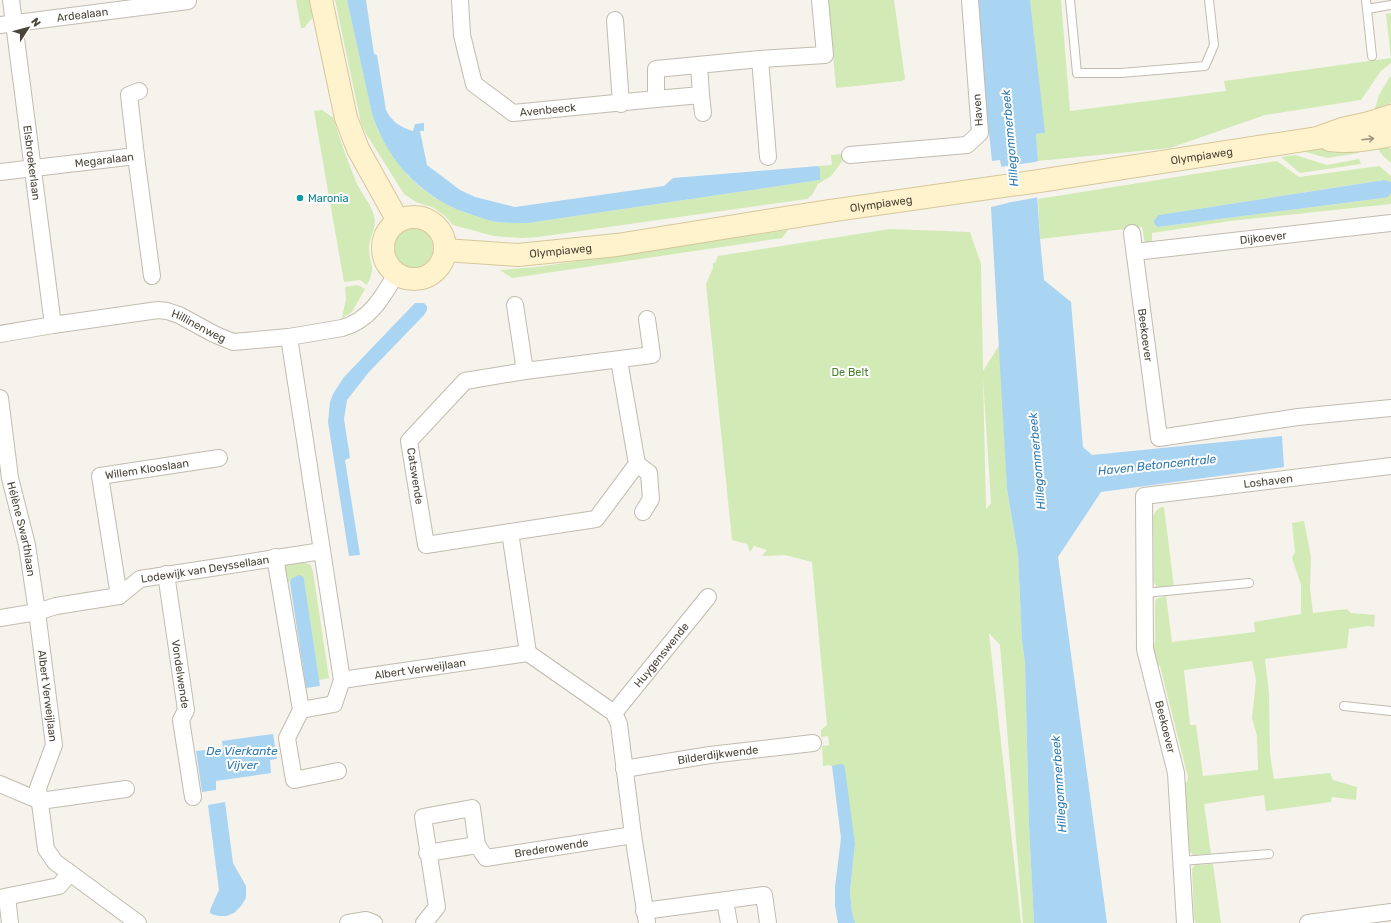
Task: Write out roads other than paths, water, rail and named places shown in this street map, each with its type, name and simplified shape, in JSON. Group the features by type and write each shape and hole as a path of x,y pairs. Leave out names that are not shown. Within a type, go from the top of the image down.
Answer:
{"main road":[{"path":"321,0 346,118 358,149 398,221"},
{"name":"Olympiaweg","path":"445,250 518,255 617,245 822,212 1039,181 1317,138 1342,129 1391,116"},
{"name":"Olympiaweg","path":"1317,138 1344,142 1391,135"},
{"path":"414,216 425,219 435,225 441,234 445,250 441,263 435,270 428,276 414,279 405,278 396,274 389,267 384,257 382,247 387,232 398,221 414,216"}],"street":[{"name":"Elsbroekerlaan","path":"11,0 7,24 33,168 53,325"},
{"name":"Avenbeeck","path":"460,0 462,35 474,84 514,113 621,104 701,95"},
{"path":"656,99 656,69 760,59 825,55 820,0"},
{"name":"Haven","path":"850,155 967,145 980,133 970,0"},
{"name":"Ardealaan","path":"7,24 188,1"},
{"path":"615,20 621,104"},
{"path":"760,59 768,157"},
{"path":"699,65 703,113"},
{"name":"Megaralaan","path":"0,172 136,156 128,95 139,91"},
{"path":"136,156 152,276"},
{"name":"Dijkoever","path":"1135,252 1391,223"},
{"name":"Beekoever","path":"1132,233 1159,438 1298,417 1391,408"},
{"name":"Hillinenweg","path":"0,334 158,310 179,315 214,334 233,342 342,328 360,321 368,314 381,298 396,274"},
{"path":"515,305 525,372"},
{"name":"Catswende","path":"637,464 596,519 426,545 409,441 465,381 652,355 647,319"},
{"path":"289,336 342,680 334,704 301,710"},
{"path":"619,360 637,464 649,473 651,499 642,512"},
{"name":"Hélène Swarthlaan","path":"0,398 5,479 26,545 37,612"},
{"name":"Willem Klooslaan","path":"119,596 100,476 219,458"},
{"name":"Loshaven","path":"1144,496 1391,466"},
{"name":"Beekoever","path":"1144,496 1145,649 1176,773 1185,923"},
{"path":"510,532 528,653 614,713 619,724 633,835 646,917 725,900 764,895 768,923"},
{"name":"Lodewijk van Deyssellaan","path":"0,618 37,612 56,606 119,596 140,579 322,551"},
{"path":"276,557 301,710 287,738 287,780 338,771"},
{"name":"Vondelwende","path":"166,574 186,710 181,720 193,796"},
{"name":"Huygenswende","path":"614,713 708,597"},
{"name":"Albert Verweijlaan","path":"37,612 54,745 38,788 46,849 55,862 138,923"},
{"name":"Albert Verweijlaan","path":"342,680 528,653"},
{"name":"Bilderdijkwende","path":"624,770 710,754 813,743"},
{"path":"0,784 40,801 126,789"},
{"path":"424,923 436,907 427,853 423,817 472,808 477,846 427,853"},
{"name":"Brederowende","path":"477,846 486,858 539,851 633,835"},
{"path":"10,923 3,898 60,886 70,873"},
{"path":"725,900 728,923"},
{"path":"1308,923 1391,912"},
{"path":"348,923 366,920 374,923"}],"lane":[{"path":"1070,0 1077,74 1121,73 1205,66 1214,45 1210,0"},
{"path":"1366,0 1372,56"},
{"path":"1367,9 1391,5"},
{"path":"1145,593 1249,584"},
{"path":"1344,706 1391,711"},
{"path":"1182,861 1269,854"}],"water":[{"path":"347,0 366,0 374,54 377,55 386,110 388,114 397,124 413,131 415,124 424,123 424,131 420,131 427,165 460,190 475,197 515,207 664,186 673,178 818,166 820,169 820,180 528,223 494,222 476,216 441,201 425,191 399,165 388,149 372,114"},
{"path":"975,0 1030,0 1045,133 1036,134 1038,161 1035,162 1044,280 1071,302 1083,447 1092,455 1282,436 1284,467 1101,492 1058,557 1107,923 1034,923 1029,825 1025,662 1022,641 1018,554 1007,489 991,207 1008,203 1000,160 992,161"},
{"path":"1384,180 1391,182 1391,193 1388,197 1383,198 1158,227 1155,225 1154,220 1159,215"},
{"path":"415,303 424,303 427,306 427,310 424,315 369,372 347,400 344,419 350,458 345,460 360,555 349,556 328,422 330,402 333,394 344,377"},
{"path":"299,575 304,579 320,686 306,688 290,583 291,579"},
{"name":"De Vierkante Vijver","path":"273,734 277,759 270,760 271,773 216,781 216,790 202,792 196,751 223,748 222,741"},
{"path":"841,764 844,765 845,769 855,844 850,891 852,913 855,923 838,923 835,906 835,887 841,838 832,766"},
{"path":"225,802 233,863 246,886 246,898 234,913 226,916 220,916 210,913 219,890 208,805"}],"place":[{"name":"Maronia","path":"300,198"}],"water label":[{"name":"Hillegommerbeek","path":"1010,138"},
{"name":"Hillegommerbeek","path":"1037,461"},
{"name":"Haven Betoncentrale","path":"1157,465"},
{"name":"Hillegommerbeek","path":"1059,784"}],"park label":[{"name":"De Belt","path":"850,372"}]}
